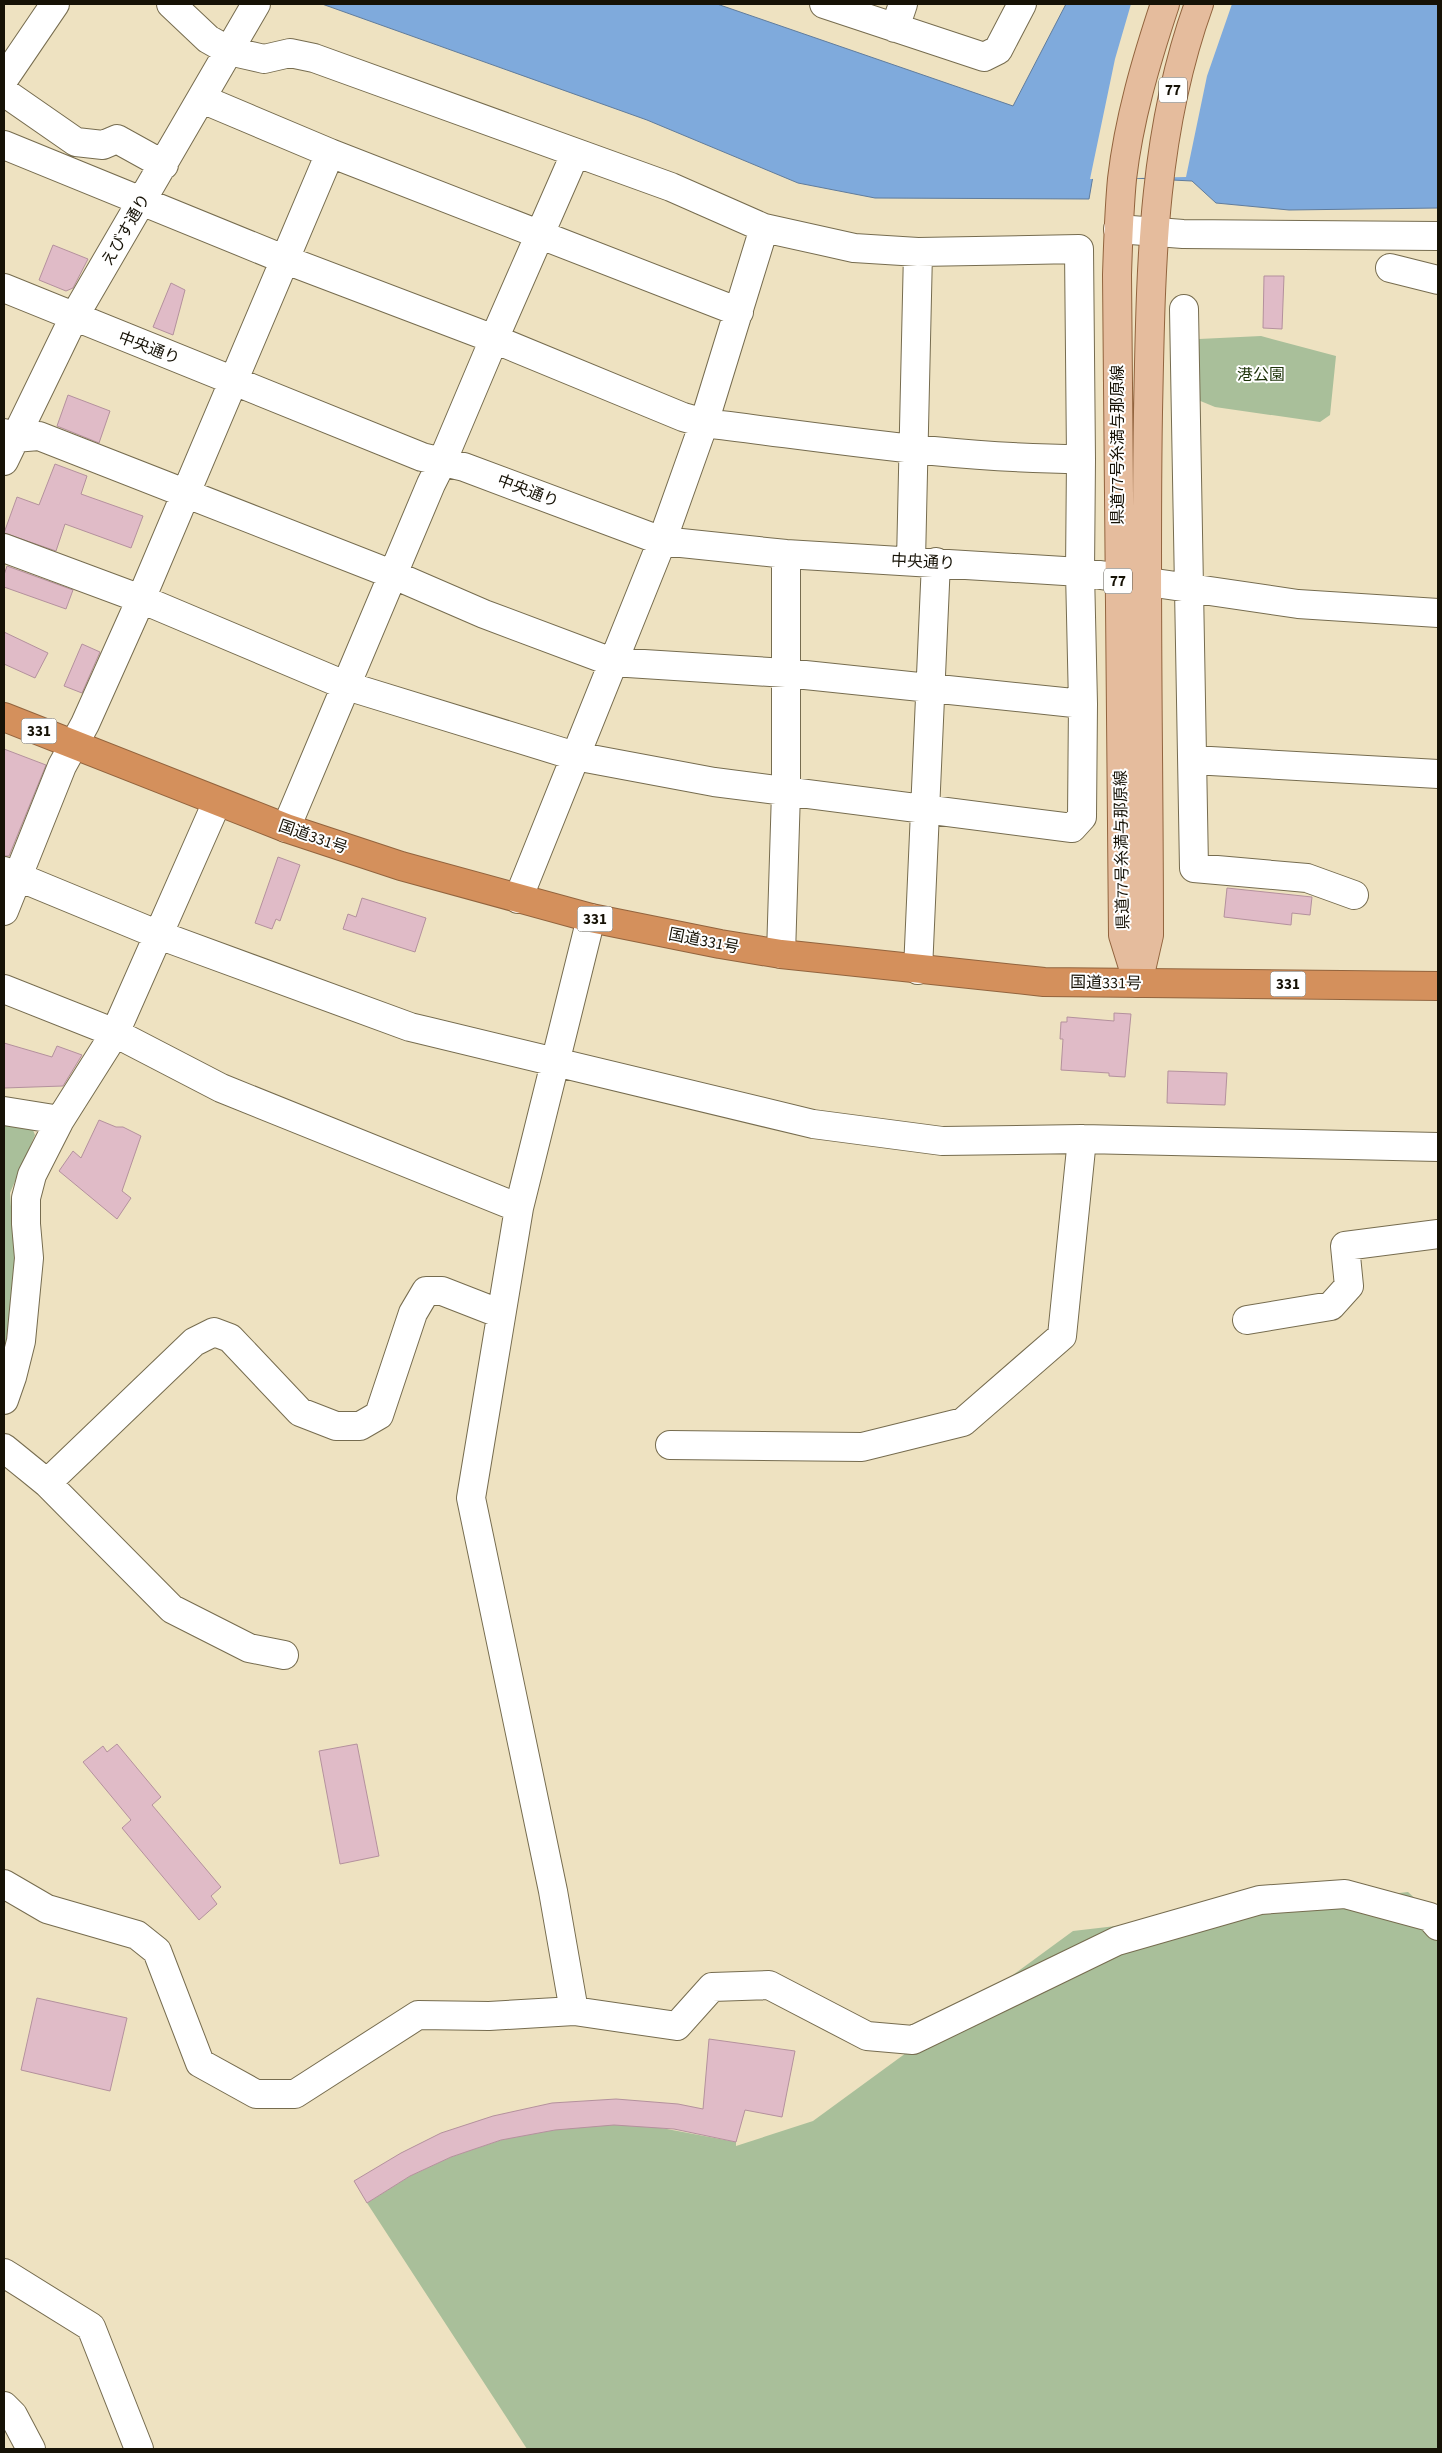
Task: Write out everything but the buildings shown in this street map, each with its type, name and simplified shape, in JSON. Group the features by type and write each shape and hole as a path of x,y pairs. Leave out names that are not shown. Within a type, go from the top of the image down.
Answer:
{"highway":[{"name":"国道331号","path":"4,717 286,828 401,866 591,918 781,954 1044,982 1438,986"}],"main road":[{"name":"県道77号糸満与那原線","path":"1138,983 1123,935 1118,576 1118,230 1122,178 1140,83 1165,4"},
{"name":"県道77号糸満与那原線","path":"1138,983 1149,935 1146,582 1152,232 1174,88 1187,38 1199,4"}],"street":[{"path":"4,79 55,4"},
{"path":"4,548 141,599 347,686 575,756 714,782 1072,828 1082,817 1083,704 1080,572 1079,249 918,252 854,248 764,228 671,188 314,58 290,53 264,59 235,41 208,39 171,4"},
{"name":"えびす通り","path":"7,444 74,317 256,4"},
{"path":"824,4 899,16 984,57 998,50 1022,4"},
{"path":"4,92 76,142 103,145 116,139 164,165"},
{"path":"202,99 330,153 739,312"},
{"path":"4,145 286,260 494,339 683,417 704,423 912,448 1047,459 1081,459"},
{"path":"4,911 11,874 62,766 75,745 141,599 330,153"},
{"path":"286,828 431,484 575,154"},
{"path":"518,899 662,541 704,423 764,228"},
{"path":"1118,230 1438,236"},
{"path":"918,252 912,448 923,562 931,688 918,970"},
{"path":"1390,268 1438,280"},
{"name":"中央通り","path":"4,288 422,457 464,467 662,541 786,554 1080,572 1118,576 1188,590 1298,604 1438,613"},
{"path":"1184,309 1194,868 1307,878 1354,895"},
{"path":"7,444 39,436 186,496 394,575 484,614 612,662 786,673 1083,704"},
{"path":"781,954 786,792 786,554"},
{"path":"1193,760 1438,774"},
{"path":"4,1400 12,1377 22,1332 29,1258 26,1198 32,1175 60,1120 115,1033 217,802"},
{"path":"11,874 159,935 410,1027 813,1124 942,1141 1082,1139 1438,1147"},
{"path":"574,2011 554,1891 471,1498 519,1208 591,918"},
{"path":"4,990 115,1033 222,1088 519,1208"},
{"path":"4,1111 60,1120"},
{"path":"670,1445 862,1447 963,1422 1062,1336 1082,1139"},
{"path":"1247,1320 1331,1306 1349,1286 1345,1246 1438,1234"},
{"path":"47,1483 194,1342 214,1332 230,1338 300,1412 336,1426 360,1426 379,1415 413,1313 426,1291 442,1291 501,1314"},
{"path":"4,1448 47,1483 172,1609 249,1648 284,1654"},
{"path":"4,1884 47,1909 137,1935 157,1951 200,2063 256,2094 295,2094 418,2015 490,2016 574,2011 677,2026 712,1987 769,1985 867,2036 913,2040 1117,1941 1260,1900 1345,1894 1430,1917 1438,1926"},
{"path":"4,2273 91,2327 138,2449"},
{"path":"4,2406 13,2415 31,2449"}],"green space":[{"name":"港公園","path":"1261,336 1336,356 1330,415 1320,422 1215,407 1198,400 1199,339"},
{"path":"4,1122 31,1125 35,1135 10,1193 16,1275 4,1353"},
{"path":"1408,1892 1438,1920 1438,2449 527,2449 367,2203 410,2176 451,2157 501,2140 603,2117 736,2142 736,2146 813,2121 1073,1931"}],"water":[{"path":"322,4 717,4 1013,106 1066,4 1438,4 1438,208 1289,210 1216,203 1192,181 1093,176 1089,199 875,198 798,183 647,120"}],"pier":[{"path":"1131,4 1232,4 1207,76 1186,177 1090,179 1115,59"}]}
